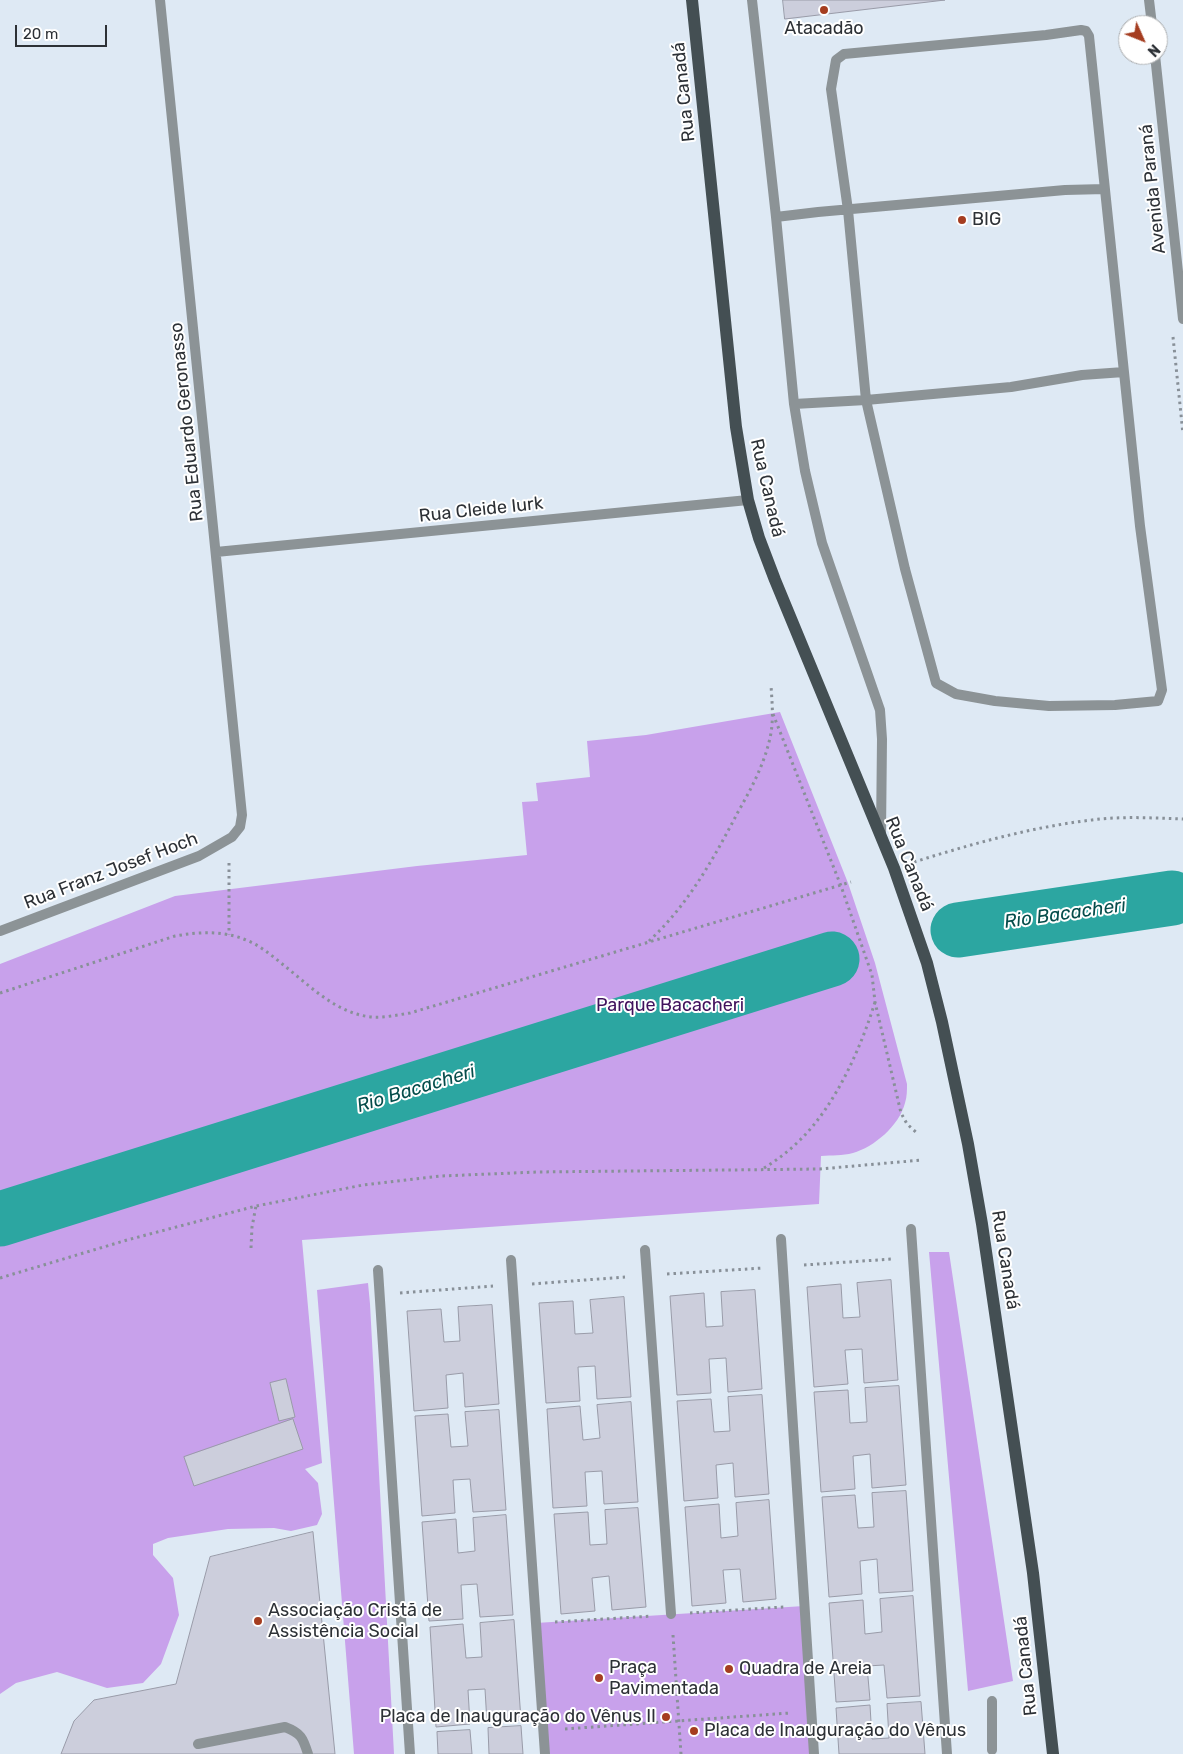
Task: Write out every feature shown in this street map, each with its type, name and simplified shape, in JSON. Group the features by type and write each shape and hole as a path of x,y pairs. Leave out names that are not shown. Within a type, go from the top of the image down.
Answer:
{"main road":[{"name":"Rua Canadá","path":"692,0 736,427 748,500 759,538 775,580 907,903 927,963 942,1022 968,1144 984,1234 1028,1543 1053,1754"}],"street":[{"name":"Rua Eduardo Geronasso","path":"160,0 242,815 240,827 232,838"},
{"path":"752,0 794,404 805,470 822,543 880,710 882,739 881,838"},
{"path":"1149,0 1151,15"},
{"path":"1081,30 1086,31 1089,36 1105,189 1140,526 1162,690 1158,701 1115,705 1049,706 995,701 956,694 936,682 905,569 866,400 848,210 831,89 836,60 840,56 1081,30"},
{"name":"Avenida Paraná","path":"1156,65 1183,319"},
{"path":"776,217 1065,190 1105,189"},
{"path":"794,404 866,400 1010,386 1082,375 1124,372"},
{"name":"Rua Cleide Iurk","path":"216,552 748,500"},
{"name":"Rua Franz Josef Hoch","path":"0,931 199,856 232,838"},
{"path":"911,1229 947,1754"},
{"path":"781,1239 814,1754"},
{"path":"645,1250 671,1614"},
{"path":"511,1260 545,1754"},
{"path":"378,1270 410,1754"},
{"path":"992,1701 992,1750"},
{"path":"198,1744 285,1727 296,1731 303,1739 308,1754"}],"path":[{"path":"648,942 691,892 716,855 761,767 770,736 773,714 771,685"},
{"path":"773,714 841,886 872,975 875,1002 901,1113 907,1124 917,1133"},
{"path":"911,863 967,846 1046,826 1093,820 1183,818"},
{"path":"229,862 230,934"},
{"path":"0,993 174,936 198,932 216,932 230,934 260,948 343,1009 372,1017 392,1016 410,1013 851,882"},
{"path":"764,1169 795,1145 816,1122 845,1076 875,1002"},
{"path":"0,1278 128,1240 256,1206 364,1185 441,1176 537,1172 820,1169 922,1160"},
{"path":"251,1248 256,1206"},
{"path":"671,1614 681,1754"},
{"path":"543,1730 811,1712"}],"green space":[{"name":"Parque Bacacheri","path":"780,712 848,883 875,963 907,1084 907,1096 902,1112 897,1120 877,1141 861,1150 845,1155 821,1156 819,1204 302,1240 322,1463 305,1469 318,1483 322,1514 317,1525 291,1531 274,1528 228,1529 168,1538 153,1544 153,1555 173,1578 179,1615 161,1664 143,1683 107,1688 57,1672 16,1683 0,1694 0,964 175,896 417,866 527,855 522,802 538,801 536,783 590,777 587,741 646,735"},
{"path":"929,1252 949,1252 1013,1681 968,1691"},
{"path":"368,1283 394,1754 354,1754 317,1290"},
{"path":"804,1606 814,1754 545,1754 536,1623"}],"building":[{"name":"Atacadão","path":"783,0 945,0 785,19"},
{"path":"891,1280 898,1380 864,1383 862,1349 845,1350 848,1384 814,1387 807,1287 841,1284 843,1318 860,1317 857,1283"},
{"path":"755,1290 762,1389 728,1392 726,1358 709,1359 711,1393 677,1395 670,1296 704,1293 706,1327 723,1326 721,1292"},
{"path":"624,1297 631,1397 597,1399 595,1366 578,1367 580,1401 546,1403 539,1303 573,1301 575,1334 593,1333 590,1300"},
{"path":"492,1305 499,1404 465,1407 463,1373 446,1375 448,1408 414,1411 407,1311 441,1309 444,1342 460,1341 458,1307"},
{"path":"286,1379 295,1417 279,1421 270,1383"},
{"path":"899,1386 906,1485 872,1488 870,1454 853,1456 855,1489 821,1492 814,1392 848,1390 850,1423 867,1422 865,1388"},
{"path":"762,1395 769,1494 735,1497 733,1463 716,1465 718,1498 684,1501 677,1401 711,1399 714,1432 730,1431 728,1397"},
{"path":"631,1402 638,1502 604,1504 602,1471 585,1472 587,1506 553,1508 547,1409 580,1406 583,1440 600,1438 597,1405"},
{"path":"499,1410 506,1510 473,1512 470,1479 453,1480 455,1513 422,1516 415,1416 448,1414 451,1447 468,1446 465,1412"},
{"path":"293,1419 303,1449 194,1486 184,1457"},
{"path":"906,1491 913,1591 879,1593 877,1559 860,1561 862,1594 829,1597 822,1497 855,1495 858,1528 874,1527 872,1493"},
{"path":"769,1500 776,1599 743,1602 740,1569 723,1570 726,1603 692,1606 685,1507 719,1504 721,1538 738,1536 736,1503"},
{"path":"638,1508 646,1607 612,1610 609,1576 592,1578 595,1611 561,1614 554,1514 588,1512 590,1545 607,1544 605,1510"},
{"path":"506,1515 513,1615 480,1617 477,1584 461,1585 463,1619 429,1621 422,1522 456,1519 458,1553 475,1551 473,1518"},
{"name":"Associação Cristã de Assistência Social","path":"313,1532 335,1754 61,1754 74,1721 94,1700 176,1684 210,1557"},
{"path":"913,1596 920,1696 887,1698 884,1665 867,1666 870,1700 836,1702 829,1603 863,1600 865,1634 882,1632 880,1599"},
{"path":"514,1620 521,1720 487,1723 485,1689 468,1690 470,1724 436,1727 430,1627 463,1624 466,1658 482,1657 480,1623"},
{"path":"921,1702 925,1754 839,1754 836,1708 870,1705 872,1739 889,1738 887,1704"},
{"path":"521,1726 523,1754 489,1754 488,1728"},
{"path":"470,1730 472,1754 438,1754 437,1732"}],"waterway":[{"name":"Rio Bacacheri","path":"958,930 1172,898"},
{"name":"Rio Bacacheri","path":"0,1219 832,959"}],"place":[{"name":"Atacadão","path":"824,10"},
{"name":"BIG","path":"962,220"},
{"name":"Associação Cristã de Assistência Social","path":"258,1621"},
{"name":"Quadra de Areia","path":"729,1669"},
{"name":"Praça Pavimentada","path":"599,1678"},
{"name":"Placa de Inauguração do Vênus II","path":"666,1717"},
{"name":"Placa de Inauguração do Vênus","path":"694,1731"}]}
